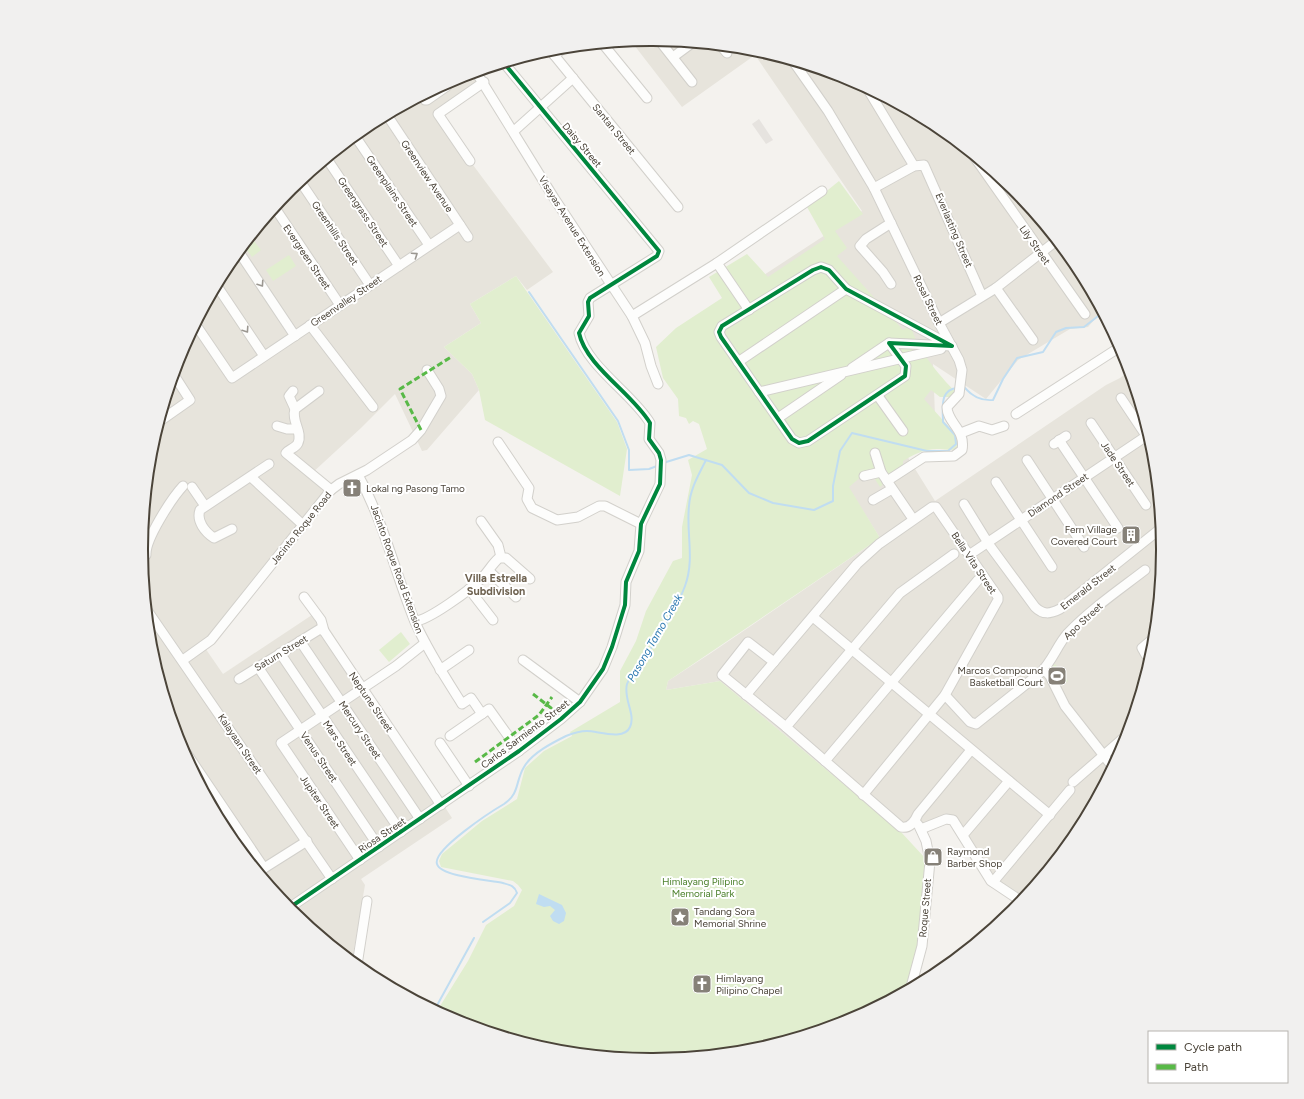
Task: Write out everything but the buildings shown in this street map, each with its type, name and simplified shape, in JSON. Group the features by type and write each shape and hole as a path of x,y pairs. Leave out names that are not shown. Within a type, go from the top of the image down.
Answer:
{"street":[{"path":"664,46 692,82"},
{"path":"673,57 686,47"},
{"path":"606,48 647,98"},
{"name":"Santan Street","path":"555,56 678,207"},
{"name":"Daisy Street","path":"508,67 647,236 659,254 610,285"},
{"name":"Rosal Street","path":"798,68 828,111 874,188 939,323 952,346 962,370 961,386 956,399 947,407 947,412 961,433"},
{"name":"Visayas Avenue Extension","path":"480,77 610,285 632,316 645,343 651,366 658,384"},
{"path":"514,131 573,78"},
{"path":"470,161 438,114 484,82"},
{"name":"Everlasting Street","path":"873,97 919,165 982,296"},
{"name":"Greenview Avenue","path":"389,120 468,237"},
{"name":"Greenplains Street","path":"358,141 429,245"},
{"name":"Greengrass Street","path":"330,163 399,266"},
{"path":"874,188 919,165"},
{"name":"Lily Street","path":"984,171 1085,314"},
{"name":"Greenhills Street","path":"303,186 370,285"},
{"path":"632,316 717,263 822,191"},
{"name":"Evergreen Street","path":"278,213 340,306"},
{"path":"891,224 866,239 860,246 883,272 891,284"},
{"name":"Greenvalley Street","path":"199,329 232,378 460,225"},
{"path":"939,323 996,288 1052,244"},
{"path":"242,257 295,336"},
{"path":"717,263 749,310"},
{"path":"889,343 903,362 906,371 901,380 803,443 799,443 792,439 738,362 719,332 722,326 817,268 829,270 846,289 952,346"},
{"name":"Carlos Sarmiento Street","path":"441,805 519,751 561,719 580,702 602,669 612,647 625,605 626,582 639,551 641,524 660,484 661,460 659,453 651,444 649,439 650,423 646,416 606,374 580,338 580,329 589,316 588,302 610,285"},
{"path":"996,288 1033,340"},
{"path":"738,362 846,289"},
{"path":"220,291 264,356"},
{"path":"310,326 373,407"},
{"path":"778,418 889,343 952,346"},
{"path":"759,392 952,346"},
{"path":"1016,414 1115,351"},
{"name":"Jacinto Roque Road","path":"183,660 211,640 331,490 412,440 421,430 441,396 440,389 427,370"},
{"path":"167,416 190,400 178,381"},
{"path":"293,391 289,396 295,409 293,418 299,439 298,444 286,453 331,490"},
{"path":"295,409 319,391"},
{"path":"878,396 904,431"},
{"path":"1121,398 1140,426"},
{"name":"Jade Street","path":"1091,423 1146,505"},
{"path":"277,426 286,429 297,429"},
{"path":"873,500 924,457 958,454 962,450 963,442 961,433 979,426 992,430 1004,426"},
{"path":"1060,440 1118,528"},
{"name":"Diamond Street","path":"968,555 1114,458 1143,441"},
{"path":"498,442 529,488 527,499 528,504 532,508 560,520 578,517 599,506 605,506 641,524"},
{"path":"746,694 868,553 911,521 880,472 875,453"},
{"path":"1026,460 1084,547"},
{"path":"232,528 214,538 209,535 199,521 198,516 200,510 269,464"},
{"path":"864,476 880,472"},
{"name":"Jacinto Roque Road Extension","path":"358,474 379,517 415,621 425,643 462,704 471,698 485,712"},
{"path":"251,477 303,525"},
{"path":"995,482 1052,567"},
{"path":"148,549 153,534 166,507 188,487 205,506"},
{"name":"Emerald Street","path":"964,504 988,542 1035,607 1044,613 1050,613 1060,609 1155,533"},
{"name":"Bella Vita Street","path":"911,521 932,507 936,508 998,597 998,600 945,695"},
{"path":"481,521 498,545 501,557"},
{"path":"786,727 905,589 954,554"},
{"path":"415,621 442,608 469,589 489,571 501,557"},
{"path":"501,557 506,558 530,579"},
{"name":"Apo Street","path":"945,695 974,724 1044,669 1068,633 1145,570"},
{"path":"489,571 516,597"},
{"path":"825,761 978,580"},
{"path":"469,589 493,620"},
{"name":"Neptune Street","path":"304,597 321,620 324,632 441,805"},
{"path":"813,617 1050,815"},
{"name":"Kalayaan Street","path":"155,627 183,660 332,879"},
{"name":"Saturn Street","path":"239,679 320,629 324,632"},
{"name":"Mercury Street","path":"300,641 420,819"},
{"path":"774,662 748,642 722,675 786,727 901,827 907,827 915,821 918,814 971,750"},
{"path":"300,730 425,643"},
{"path":"1145,653 1142,648 1147,644"},
{"path":"440,670 469,650"},
{"name":"Mars Street","path":"280,653 401,832"},
{"path":"523,660 580,702"},
{"name":"Venus Street","path":"258,667 379,847"},
{"path":"1044,669 1050,676 1065,706 1108,762"},
{"path":"863,795 945,695"},
{"path":"450,736 485,712 519,751"},
{"name":"Jupiter Street","path":"300,730 281,743 360,860"},
{"path":"440,743 469,786"},
{"path":"993,882 1050,815 1072,786 1116,745"},
{"path":"963,835 1009,781"},
{"path":"209,788 252,855"},
{"name":"Riosa Street","path":"294,904 441,805"},
{"path":"921,829 946,819 951,819 993,882 1016,898"},
{"name":"Roque Street","path":"913,980 922,946 930,861 928,847 921,829 915,821"},
{"path":"263,869 307,841"},
{"path":"358,958 367,901"}],"shaded area":[{"path":"635,47 685,47 718,50 753,57 682,107"},
{"path":"757,57 782,63 845,84 904,113 959,150 1008,193 1031,218 1071,270 1098,316 1088,327 1070,329 1018,360 986,399 933,364 936,442 681,329 862,211"},
{"path":"479,77 482,82 436,113 553,272 527,290 516,276 470,304 481,323 444,347 472,374 479,390 427,450 422,451 395,394 311,474 329,489 203,645 223,674 318,611 452,818 361,879 365,885 353,955 296,906 273,881 233,829 200,772 175,711 158,648 153,615 148,550 153,484 158,451 166,419 175,388 187,357 200,327 216,298 233,270 253,243 296,193 345,150 400,113 459,84"},
{"path":"759,119 773,140 766,144 752,124"},
{"path":"1124,375 1138,419 1146,451 1151,484 1156,550 1151,615 1146,648 1129,711 1104,772 1071,829 1031,881 1018,895 992,878 951,815 901,832 720,681 666,690 668,681 880,538 848,487 847,458 907,456 935,501 1106,385","holes":["935,502 1002,600 948,694 996,599 934,509 908,519"]}],"green space":[{"name":"Himlayang Pilipino Memorial Park","path":"839,181 863,214 835,231 847,248 837,256 903,330 911,325 917,342 928,360 942,378 955,391 951,397 940,397 931,390 924,399 957,436 958,444 954,450 930,449 911,456 903,461 903,466 880,487 869,470 849,487 880,538 668,681 666,690 720,681 901,832 925,858 918,949 906,985 845,1015 782,1036 718,1049 685,1052 619,1052 586,1049 522,1036 459,1015 440,1006 468,961 486,925 514,906 522,890 513,881 441,867 439,861 442,854 482,821 517,799 525,768 544,751 572,736 570,732 620,702 620,671 636,641 646,611 673,561 682,558 682,527 692,475 688,460 707,449 699,424 693,421 689,424 686,418 679,416 678,399 663,378 656,347 676,328 722,298 709,277 747,254 768,277 825,239 807,207"},
{"path":"254,241 261,250 252,257 247,251"},
{"path":"289,255 296,266 273,281 266,270"},
{"path":"516,276 617,422 627,449 620,496 485,420 479,390 472,374 444,347 481,323 470,304"},
{"path":"401,632 410,644 389,662 379,650"},
{"name":"Marcos Compound Basketball Court","path":"1055,664 1068,681 1059,687 1047,670"}],"water":[{"path":"539,894 562,905 566,913 564,921 559,924 553,921 550,916 555,910 550,906 544,907 536,904"}],"waterway":[{"path":"529,292 618,421 629,450 629,470 649,469 657,466"},
{"name":"Pasong Tamo Creek","path":"962,388 965,388 978,398 993,400 1003,379 1017,358 1043,352 1056,332 1066,328 1084,327 1098,316"},
{"name":"Pasong Tamo Creek","path":"663,463 689,455 722,465 749,493 773,503 814,510 833,501 833,486 840,451 852,433 927,451 948,451 956,444 955,435 943,422 943,400 948,392 952,389 958,388"},
{"name":"Pasong Tamo Creek","path":"483,922 510,903 517,893 514,887 503,883 456,875 447,872 440,868 437,864 438,858 444,850 464,831 504,804 513,796 524,767 532,757 543,749 566,736 576,733 587,731 622,734 630,727 632,717 626,690 627,684 665,626 685,586 688,576 690,556 688,516 690,500 695,482 706,460"},
{"name":"Pasong Tamo Creek","path":"437,1005 474,938"}],"marked path":[{"path":"421,430 400,389 451,357"},
{"path":"533,694 551,708 561,719"},
{"path":"475,762 539,715 552,697"}],"cycle path":[{"path":"294,904 519,751 561,719 580,702 603,669 612,647 625,605 626,582 639,551 641,524 660,484 661,460 659,453 649,439 650,423 633,401 591,357 583,345 579,333 589,316 588,302 590,298 657,256 659,251 508,67"},
{"path":"821,267 829,270 846,289 952,346 889,343 906,366 905,376 808,441 799,443 792,439 719,332 722,326 813,270 821,267"}],"place":[{"name":"Lokal ng Pasong Tamo","path":"352,488"},
{"name":"Fern Village Covered Court","path":"1131,535"},
{"name":"Marcos Compound Basketball Court","path":"1057,676"},
{"name":"Raymond Barber Shop","path":"933,857"},
{"name":"Tandang Sora Memorial Shrine","path":"680,917"},
{"name":"Himlayang Pilipino Chapel","path":"702,984"}],"district":[{"name":"Villa Estrella Subdivision","path":"496,584"}]}
